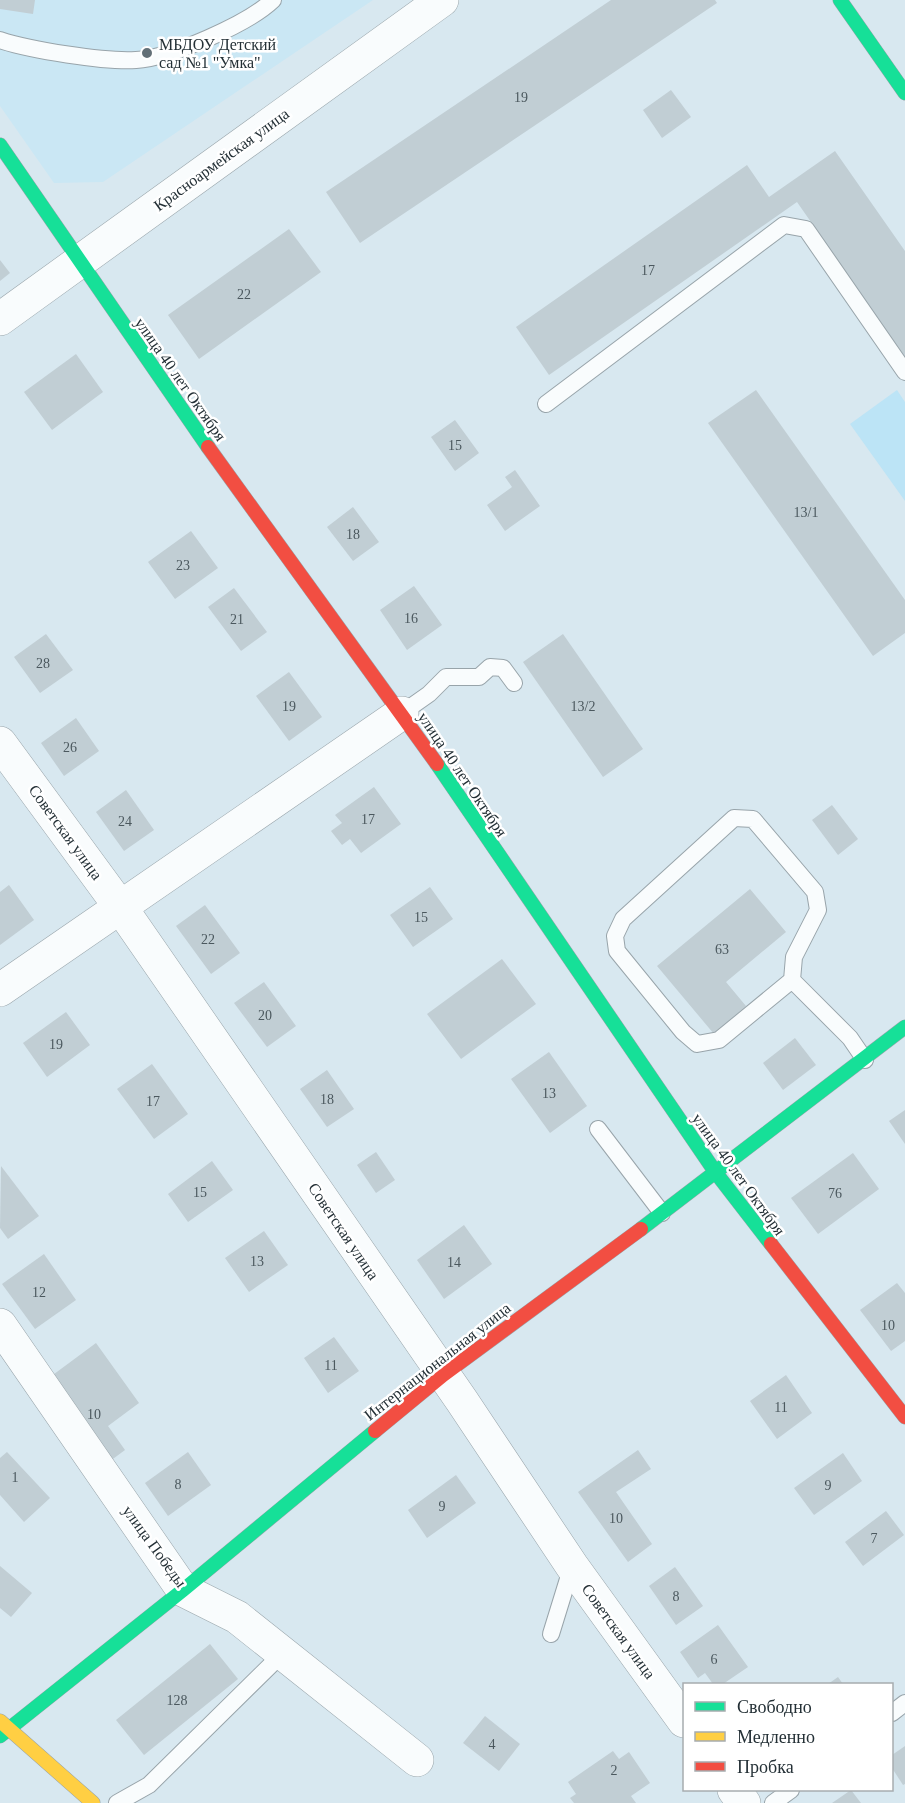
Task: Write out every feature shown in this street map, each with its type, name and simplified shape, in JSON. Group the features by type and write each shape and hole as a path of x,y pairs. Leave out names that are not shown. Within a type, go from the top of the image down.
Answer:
{"street":[{"name":"Красноармейская улица","path":"0,320 442,0"},
{"path":"840,0 905,93"},
{"name":"улица 40 лет Октября","path":"0,146 243,498 402,713 716,1173 905,1418"},
{"path":"0,990 402,713"},
{"name":"Советская улица","path":"0,743 121,908 572,1566 683,1721"},
{"name":"Интернациональная улица","path":"3,1728 183,1590 443,1375 716,1173 905,1027"},
{"name":"улица Победы","path":"0,1325 183,1590 237,1617 417,1760"},
{"path":"3,1728 93,1803"},
{"path":"735,1791 744,1803"}],"lane":[{"path":"0,40 78,55 137,60 192,45 236,24 273,0"},
{"path":"546,404 784,225 806,229 905,372"},
{"path":"402,713 429,694 446,677 479,677 490,667 503,668 514,683"},
{"path":"792,980 719,1041 697,1044 682,1032 617,951 615,936 622,919 734,818 753,819 815,892 818,910 794,957 792,980 850,1038 865,1060"},
{"path":"598,1129 662,1213"},
{"path":"551,1634 572,1566"},
{"path":"117,1803 149,1785 283,1653"},
{"path":"773,1803 790,1791"}],"shaded area":[{"name":"МБДОУ Детский сад №1 \"Умка\"","path":"0,0 373,0 103,182 54,183 0,106"},
{"path":"897,390 905,402 905,501 850,424"}],"building":[{"path":"0,0 35,0 33,14 0,9"},
{"path":"611,0 715,0 717,3 360,243 326,192"},
{"path":"671,90 691,117 662,138 643,110"},
{"path":"835,151 905,251 905,357 797,202 549,375 516,327 747,165 769,197"},
{"path":"289,229 321,272 199,359 168,315"},
{"path":"0,260 10,273 0,281"},
{"path":"76,354 103,392 52,430 24,392"},
{"path":"756,390 905,600 905,633 873,656 708,423"},
{"path":"455,420 479,453 455,471 431,437"},
{"path":"515,470 540,506 505,531 487,505 512,487 505,477"},
{"path":"353,507 379,542 353,561 327,527"},
{"path":"191,531 218,568 175,599 148,562"},
{"path":"414,586 442,625 407,650 380,610"},
{"path":"234,588 267,632 241,651 208,607"},
{"path":"46,634 73,670 40,693 14,657"},
{"path":"563,634 643,749 603,777 523,662"},
{"path":"289,672 322,717 289,741 256,696"},
{"path":"76,718 99,751 64,776 41,743"},
{"path":"374,787 401,824 361,853 350,839 342,845 331,831 342,823 335,815"},
{"path":"126,790 154,830 124,851 96,812"},
{"path":"832,805 858,839 838,855 812,820"},
{"path":"9,885 34,920 0,945 0,892"},
{"path":"430,887 453,919 413,947 390,915"},
{"path":"750,889 786,932 726,982 746,1006 714,1034 657,966"},
{"path":"205,905 240,953 211,974 176,926"},
{"path":"502,959 536,1004 461,1059 427,1014"},
{"path":"264,982 296,1026 267,1047 234,1003"},
{"path":"66,1012 90,1045 47,1077 23,1043"},
{"path":"795,1038 816,1065 783,1090 763,1063"},
{"path":"549,1052 587,1106 550,1133 511,1079"},
{"path":"152,1064 188,1114 154,1139 117,1089"},
{"path":"327,1070 354,1109 327,1127 300,1089"},
{"path":"905,1110 905,1144 889,1121"},
{"path":"376,1152 395,1180 376,1193 357,1165"},
{"path":"853,1153 879,1189 818,1234 791,1198"},
{"path":"212,1161 233,1190 188,1222 168,1194"},
{"path":"1,1166 39,1216 8,1239 0,1228"},
{"path":"464,1225 492,1264 444,1299 417,1260"},
{"path":"264,1231 288,1265 249,1292 225,1258"},
{"path":"44,1254 76,1300 35,1329 2,1284"},
{"path":"897,1283 905,1293 905,1341 891,1351 860,1310"},
{"path":"334,1337 359,1371 328,1393 304,1358"},
{"path":"96,1343 139,1403 108,1426 125,1450 102,1467 42,1383"},
{"path":"786,1375 812,1413 777,1439 750,1401"},
{"path":"638,1450 651,1469 616,1492 652,1544 628,1562 578,1492"},
{"path":"7,1452 50,1498 24,1522 0,1495 0,1458"},
{"path":"188,1452 211,1485 168,1516 145,1483"},
{"path":"843,1453 862,1481 814,1515 794,1488"},
{"path":"456,1475 476,1503 427,1538 408,1510"},
{"path":"886,1511 904,1535 863,1566 845,1542"},
{"path":"0,1566 32,1593 11,1617 0,1608"},
{"path":"675,1567 703,1606 676,1625 649,1586"},
{"path":"718,1625 748,1667 724,1683 712,1683 705,1673 698,1678 680,1652"},
{"path":"210,1644 238,1679 144,1755 116,1720"},
{"path":"838,1677 842,1683 829,1683"},
{"path":"485,1716 520,1744 499,1771 463,1743"},
{"path":"905,1746 905,1784 903,1785 893,1770 893,1754"},
{"path":"613,1751 619,1759 629,1752 650,1783 631,1796 636,1803 574,1803 570,1798 576,1794 568,1782"},
{"path":"852,1791 861,1803 832,1803"}],"traffic: fast":[{"path":"840,0 905,93"},
{"path":"0,145 208,447"},
{"path":"437,764 716,1173 771,1244"},
{"path":"641,1229 905,1027"},
{"path":"0,1736 183,1590 375,1431"}],"traffic: slow":[{"path":"0,1721 93,1803"}],"traffic: jam":[{"path":"208,447 437,764"},
{"path":"375,1431 443,1375 641,1229"},
{"path":"771,1244 905,1417"}],"place":[{"name":"МБДОУ Детский сад №1 \"Умка\"","path":"147,53"}]}
